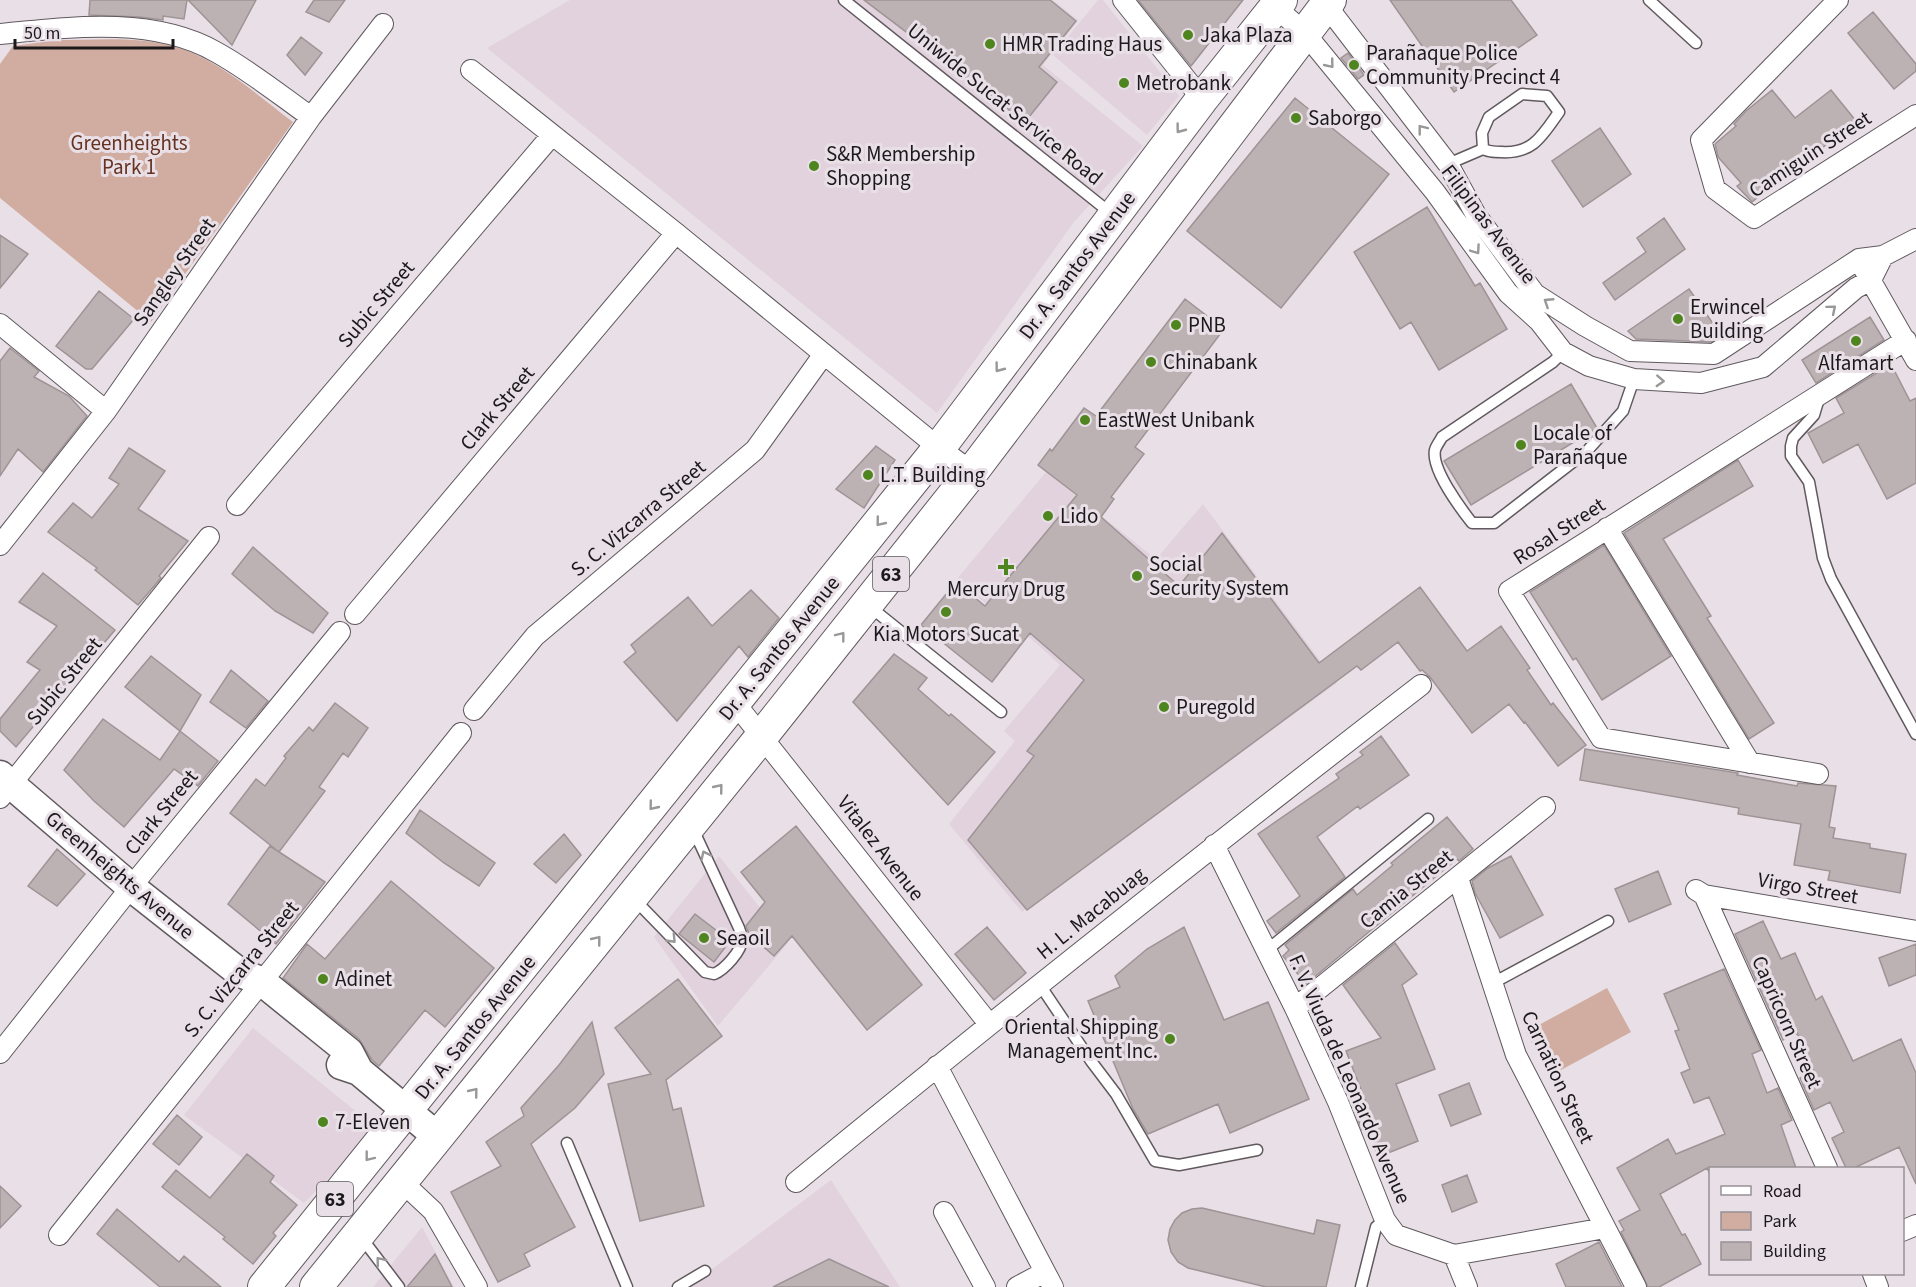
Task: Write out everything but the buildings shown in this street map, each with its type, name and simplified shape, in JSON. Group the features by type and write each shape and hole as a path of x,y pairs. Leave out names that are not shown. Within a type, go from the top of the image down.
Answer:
{"main road":[{"name":"Dr. A. Santos Avenue","path":"326,1280 401,1181 762,736 972,472 1325,2"},
{"name":"Dr. A. Santos Avenue","path":"264,1287 939,448 1202,99 1278,3"}],"street":[{"path":"1123,0 1202,99"},
{"name":"Camiguin Street","path":"1838,0 1701,140 1715,189 1754,218 1916,115"},
{"name":"Filipinas Avenue","path":"1325,2 1448,164 1458,181 1467,220 1508,293 1539,321 1563,352 1589,366 1634,379 1701,383 1763,367 1856,288 1870,279 1883,256"},
{"name":"Filipinas Avenue","path":"1278,3 1435,192 1467,220 1535,294 1630,351 1714,354 1859,258 1883,256 1916,239"},
{"name":"Sangley Street","path":"0,545 106,411 311,117 383,24"},
{"path":"0,34 58,28 146,28 183,37 216,52 311,117"},
{"path":"471,70 676,233 939,448 972,472"},
{"name":"Subic Street","path":"237,505 552,135"},
{"path":"1435,192 1458,181"},
{"name":"Clark Street","path":"355,614 676,233"},
{"path":"1859,258 1916,360"},
{"path":"0,324 106,411"},
{"path":"1563,352 1585,326"},
{"name":"Rosal Street","path":"1818,774 1601,738 1509,591 1905,340"},
{"name":"S. C. Vizcarra Street","path":"474,710 535,636 755,450 824,354"},
{"path":"1607,528 1750,763"},
{"name":"Subic Street","path":"4,786 209,537"},
{"name":"Clark Street","path":"0,1053 131,887 340,632"},
{"name":"H. L. Macabuag","path":"796,1182 1214,844 1421,685"},
{"name":"Vitalez Avenue","path":"735,703 989,1024"},
{"name":"S. C. Vizcarra Street","path":"59,1235 251,982 461,734"},
{"name":"Greenheights Avenue","path":"4,786 251,982 339,1064 359,1071 438,1137"},
{"name":"Camia Street","path":"1296,1008 1545,807"},
{"name":"F. V. Viuda de Leonardo Avenue","path":"1214,844 1296,1008 1338,1102 1385,1220 1396,1235 1454,1255 1605,1228"},
{"name":"Carnation Street","path":"1458,878 1516,1055 1636,1287"},
{"name":"Virgo Street","path":"1699,892 1916,931"},
{"name":"Capricorn Street","path":"1699,892 1827,1167"},
{"path":"937,1066 1049,1280 1017,1287"},
{"path":"401,1181 433,1211 477,1287"},
{"path":"944,1212 985,1287"},
{"path":"1454,1255 1467,1287"}],"lane":[{"name":"Uniwide Sucat Service Road","path":"844,0 1114,216"},
{"path":"1649,0 1696,43"},
{"path":"1522,94 1548,96 1559,112 1538,141 1515,153 1488,152 1483,149 1482,133 1490,117 1522,94"},
{"path":"1448,164 1483,149"},
{"path":"1563,352 1554,362 1442,437 1435,450 1437,466 1472,523 1494,523 1587,451 1623,411 1634,379"},
{"path":"1820,394 1814,415 1793,438 1791,456 1809,482 1823,558 1831,579 1916,734"},
{"path":"867,604 1001,712"},
{"path":"1267,950 1428,819"},
{"path":"631,897 705,972 714,974 722,971 740,947 742,939 691,824"},
{"path":"1493,983 1608,921"},
{"path":"1040,985 1116,1094 1155,1161 1179,1165 1257,1150"},
{"path":"567,1143 627,1287"},
{"path":"1361,1287 1376,1227 1385,1220"},
{"path":"359,1235 399,1287"},
{"path":"678,1287 705,1271"}],"shaded area":[{"path":"570,0 1053,0 1078,20 1043,65 1143,146 1074,222 937,413 487,48"},
{"path":"1098,0 1103,0 1179,96 1147,135 1053,55"},
{"name":"Puregold","path":"1046,472 1156,559 1203,504 1337,683 1022,912 949,824 1015,741 1004,731 1060,665 1036,643 956,580"},
{"path":"719,856 788,943 718,1026 654,937"},
{"path":"253,1028 374,1126 339,1168 304,1203 184,1115"},
{"path":"831,1180 900,1287 688,1287"},
{"path":"422,1227 454,1287 373,1287"}],"green space":[{"name":"Greenheights Park 1","path":"58,40 136,40 182,49 226,71 293,122 151,322 0,198 0,64 13,46"},
{"path":"1607,988 1631,1032 1550,1076 1526,1032"}],"place":[{"name":"Jaka Plaza","path":"1188,35"},
{"name":"HMR Trading Haus","path":"990,44"},
{"name":"Parañaque Police Community Precinct 4","path":"1354,65"},
{"name":"Metrobank","path":"1124,83"},
{"name":"Saborgo","path":"1296,118"},
{"name":"S&R Membership Shopping","path":"814,166"},
{"name":"Erwincel Building","path":"1678,319"},
{"name":"PNB","path":"1176,325"},
{"name":"Alfamart","path":"1856,341"},
{"name":"Chinabank","path":"1151,362"},
{"name":"EastWest Unibank","path":"1085,420"},
{"name":"Locale of Parañaque","path":"1521,445"},
{"name":"L.T. Building","path":"868,475"},
{"name":"Lido","path":"1048,516"},
{"name":"Mercury Drug","path":"1006,567"},
{"name":"Social Security System","path":"1137,576"},
{"name":"Kia Motors Sucat","path":"946,612"},
{"name":"Puregold","path":"1164,707"},
{"name":"Seaoil","path":"704,938"},
{"name":"Adinet","path":"323,979"},
{"name":"Oriental Shipping Management Inc.","path":"1170,1039"},
{"name":"7-Eleven","path":"323,1122"}]}
